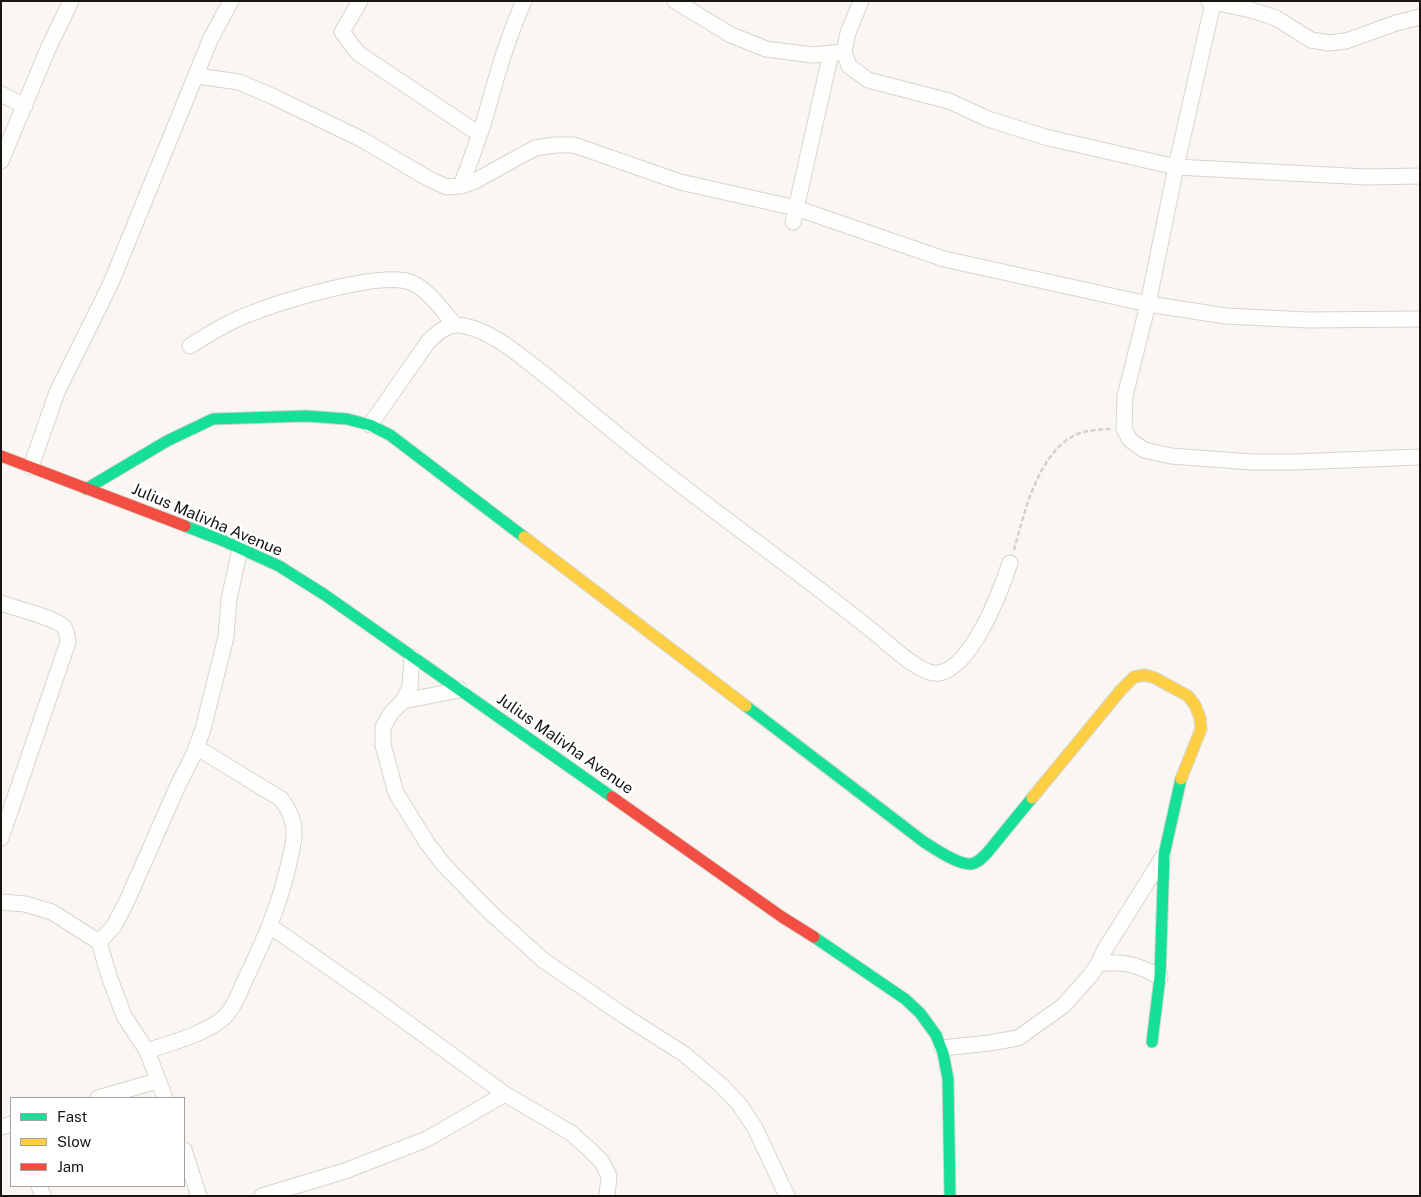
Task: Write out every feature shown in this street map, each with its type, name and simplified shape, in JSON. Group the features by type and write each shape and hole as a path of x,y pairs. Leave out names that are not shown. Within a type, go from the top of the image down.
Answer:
{"street":[{"path":"1,161 48,49 71,1"},
{"path":"31,467 56,392 111,283 211,38 231,1"},
{"path":"360,1 342,32 358,53 479,134"},
{"path":"461,186 500,64 524,1"},
{"path":"675,1 731,36 766,49 812,55 838,52"},
{"path":"795,215 838,52 861,1"},
{"path":"1420,17 1396,23 1346,41 1329,43 1311,40 1276,18 1251,10 1211,2 1148,304 1125,396 1124,429 1130,440 1144,450 1171,456 1252,462 1420,456"},
{"path":"838,52 849,66 868,80 949,101 988,119 1044,137 1176,167 1367,176 1420,176"},
{"path":"197,76 239,82 274,97 361,139 446,187 461,186 475,181 535,148 555,144 574,145 680,182 714,191 749,196 795,215 944,259 1148,304 1226,316 1307,320 1420,319"},
{"path":"1,94 25,106"},
{"path":"190,346 245,315 296,298 361,283 395,279 411,282 430,296 454,324"},
{"path":"370,425 428,342 445,328 454,324 475,329 512,349 697,498 926,672 936,674 949,670 976,641 1002,586 1010,563"},
{"path":"86,489 166,441 213,419 306,416 347,419 370,425 390,435 924,842 946,856 970,864 979,861 987,853 1121,690 1134,677 1145,675 1155,678 1188,696 1195,705 1200,718 1201,729 1182,775 1164,855 1160,977 1152,1042"},
{"name":"Julius Malivha Avenue","path":"1,456 224,541 287,571 325,595 782,917 822,941 908,1002 932,1029 942,1048 946,1064 948,1080 950,1196"},
{"path":"99,942 114,926 126,903 203,729 226,637 229,599 240,549"},
{"path":"1,603 62,625 67,632 68,642 1,838"},
{"path":"412,657 410,687 403,701 391,713 383,727 383,745 396,793 427,843 444,865 543,960 684,1054 722,1086 739,1104 755,1128 787,1196"},
{"path":"403,701 460,690"},
{"path":"147,1051 199,1032 222,1020 231,1007 270,926 283,888 292,845 293,822 290,811 281,799 196,748"},
{"path":"942,1048 1018,1038 1063,1006 1090,976 1164,855"},
{"path":"1,902 25,904 52,912 99,942 124,1016 147,1051 164,1097"},
{"path":"270,926 505,1094 571,1133 602,1162 609,1176 607,1196"},
{"path":"1098,964 1112,962 1129,963 1146,969 1160,977"},
{"path":"101,1097 157,1081"},
{"path":"262,1196 345,1171 427,1139 505,1094"},
{"path":"185,1153 199,1196"}],"path":[{"path":"1010,563 1026,504 1039,477 1055,452 1074,436 1087,432 1124,429"}],"traffic: fast":[{"path":"86,489 167,441 213,419 306,416 347,419 370,425 390,435 524,537"},
{"path":"185,526 279,566 325,595 612,797"},
{"path":"746,706 924,842 947,856 966,864 976,863 982,858 1032,798"},
{"path":"1152,1042 1160,977 1164,855 1181,779"},
{"path":"814,937 905,999 920,1013 936,1035 943,1053 948,1079 950,1196"}],"traffic: slow":[{"path":"524,537 746,706"},
{"path":"1032,798 1121,690 1134,677 1145,675 1155,678 1188,696 1195,705 1200,718 1201,729 1181,779"}],"traffic: jam":[{"path":"1,456 185,526"},
{"path":"612,797 782,917 814,937"}]}
